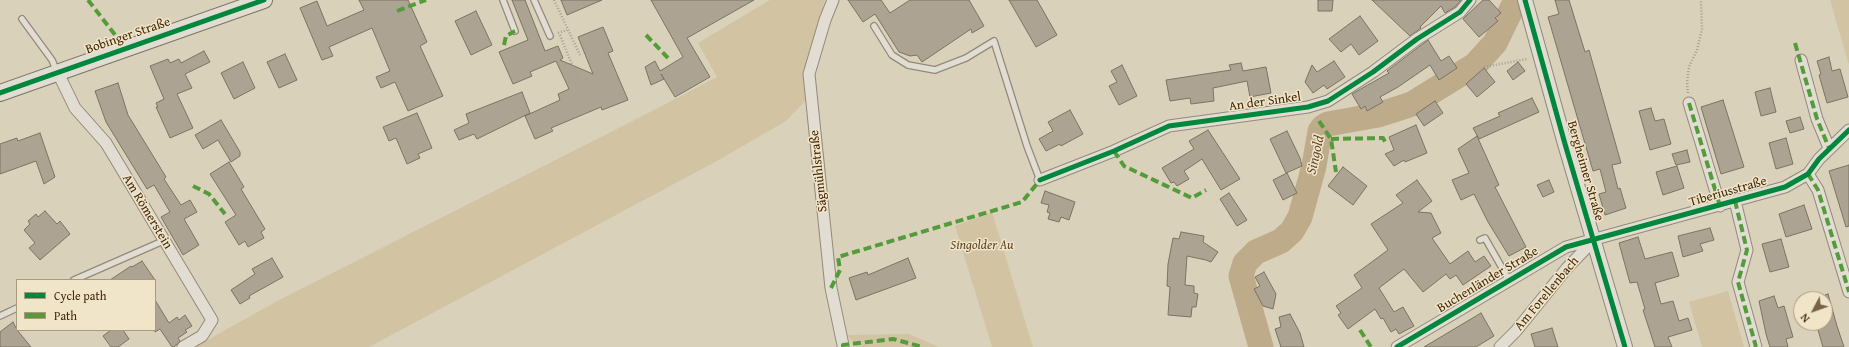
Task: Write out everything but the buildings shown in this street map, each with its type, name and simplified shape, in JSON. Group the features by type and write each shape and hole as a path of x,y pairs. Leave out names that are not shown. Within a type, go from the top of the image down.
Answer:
{"main road":[{"name":"Bobinger Straße","path":"0,94 264,0"}],"street":[{"name":"Sägmühlstraße","path":"833,0 824,20 809,74 831,288 843,345"},
{"name":"An der Sinkel","path":"1040,180 1114,151 1169,126 1308,107 1328,102 1373,72 1417,39 1460,12 1470,0"},
{"name":"Bergheimer Straße","path":"1529,2 1594,241 1626,347"},
{"path":"1801,60 1817,119 1829,148"},
{"name":"Am Römerstein","path":"58,73 75,108 106,143 163,241 212,320 202,336 183,347"},
{"name":"Tiberiusstraße","path":"1690,103 1720,206"},
{"name":"Tiberiusstraße","path":"1594,241 1784,187 1808,174 1829,148 1849,130"},
{"path":"1808,174 1818,190 1849,292"},
{"path":"1736,201 1747,250 1738,282 1756,347"},
{"name":"Buchenländer Straße","path":"1397,347 1566,247 1594,241"},
{"name":"Am Forellenbach","path":"1500,347 1516,331 1567,268 1594,241"}],"lane":[{"path":"503,0 515,31"},
{"path":"534,0 550,36"},
{"path":"22,19 52,60 58,73"},
{"path":"874,26 892,55 908,65 935,70 966,58 994,40 1027,146 1040,180"},
{"path":"1480,240 1485,238 1509,280"},
{"path":"76,279 163,241"},
{"path":"0,316 16,308"}],"path":[{"path":"554,0 580,55"},
{"path":"1690,103 1687,82 1689,67 1697,50 1702,30 1701,0"},
{"path":"559,33 579,82"},
{"path":"1484,67 1521,61 1529,58"}],"green space":[{"path":"770,0 825,0 806,69 807,99 786,121 717,161 369,347 195,347 281,299 717,77 698,43"},
{"path":"1830,0 1849,0 1849,65"},
{"name":"Singolder Au","path":"992,212 1033,347 992,347 955,226"},
{"path":"1728,291 1744,347 1702,347 1689,302"},
{"path":"909,334 939,347 857,347 847,335"}],"waterway":[{"name":"Singold","path":"1261,347 1241,276 1245,263 1256,252 1281,241 1292,231 1300,217 1314,166 1320,131 1328,124 1378,115 1412,104 1475,65 1495,43 1516,0"}],"marked path":[{"path":"88,0 116,36"},
{"path":"397,11 426,0"},
{"path":"504,45 506,36 515,31"},
{"path":"646,35 668,58"},
{"path":"1795,43 1817,119 1829,148"},
{"path":"1689,103 1720,206"},
{"path":"1319,121 1331,139 1336,172"},
{"path":"1331,139 1383,138 1387,145"},
{"path":"1114,151 1124,166 1192,198 1206,190"},
{"path":"1808,174 1818,190 1849,292"},
{"path":"831,288 840,270 838,257 1022,202 1040,180"},
{"path":"193,186 209,194 225,214"},
{"path":"1735,201 1747,250 1738,282 1756,347"},
{"path":"1360,330 1371,347"},
{"path":"843,347 843,345 893,339 923,347"}],"cycle path":[{"path":"0,93 264,0"},
{"path":"1040,180 1114,151 1169,126 1308,107 1328,101 1373,72 1417,39 1460,12 1470,0"},
{"path":"1525,0 1565,144 1625,347"},
{"path":"1397,347 1566,247 1785,187 1808,174 1819,159 1849,130"}]}
